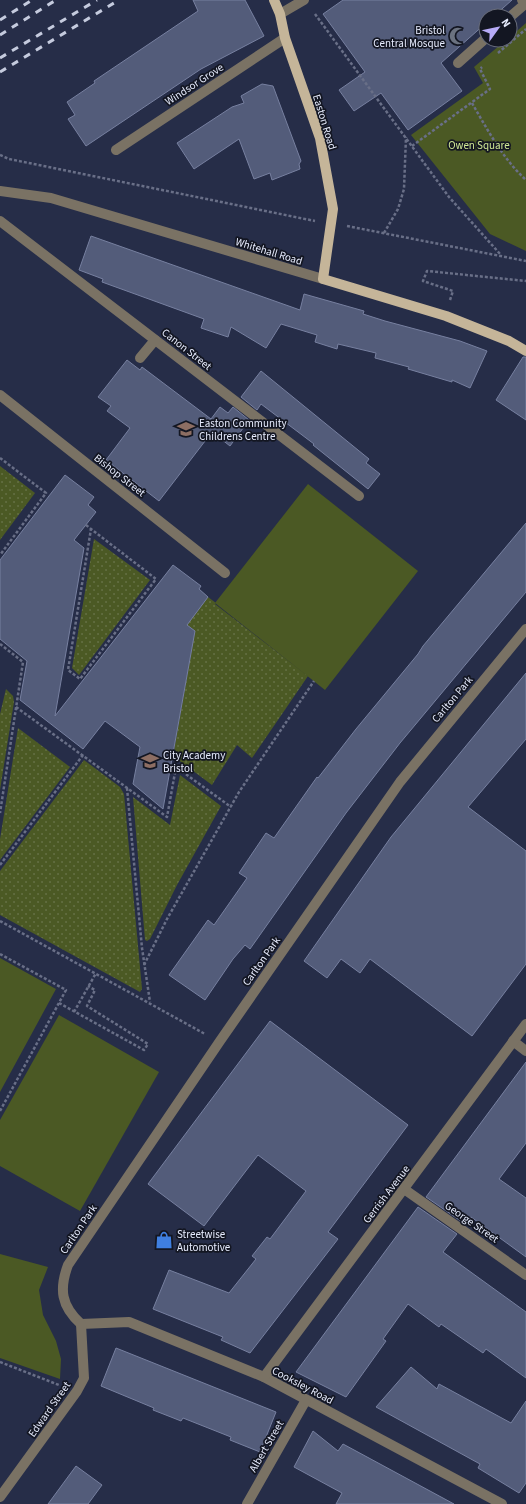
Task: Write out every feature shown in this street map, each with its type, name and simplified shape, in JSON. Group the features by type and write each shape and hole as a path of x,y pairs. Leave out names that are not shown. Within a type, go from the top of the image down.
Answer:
{"main road":[{"name":"Easton Road","path":"274,0 280,14 285,38 320,138 333,209 323,279"},
{"name":"Whitehall Road","path":"323,279 446,316 509,341 526,351"}],"street":[{"path":"280,14 304,0"},
{"name":"Windsor Grove","path":"116,150 285,38"},
{"path":"458,63 478,45"},
{"name":"Whitehall Road","path":"0,191 51,198 323,279"},
{"name":"Canon Street","path":"0,221 359,496"},
{"path":"140,358 155,340"},
{"name":"Bishop Street","path":"0,395 224,573"},
{"name":"Carlton Park","path":"81,1324 74,1318 68,1309 62,1293 63,1278 68,1265 215,1048 400,782 526,629"},
{"name":"Gerrish Avenue","path":"264,1377 526,1024"},
{"path":"513,1042 526,1051"},
{"name":"George Street","path":"404,1189 526,1275"},
{"name":"Cooksley Road","path":"81,1324 129,1322 264,1377 502,1504"},
{"name":"Edward Street","path":"0,1497 77,1391 84,1378 81,1324"},
{"name":"Albert Street","path":"247,1504 306,1400"}],"path":[{"path":"304,0 406,136 449,197 502,255"},
{"path":"497,54 526,29"},
{"path":"412,146 490,89 480,69 486,64"},
{"path":"472,103 491,135 518,172 526,180"},
{"path":"384,233 398,209 404,189 406,136"},
{"path":"0,156 302,219"},
{"path":"351,227 502,255 526,261"},
{"path":"446,316 453,291 423,281 427,271 526,281"},
{"path":"0,458 46,494 0,555"},
{"path":"86,525 156,579 80,679 68,670 91,529"},
{"path":"0,644 23,662 0,813"},
{"path":"144,965 167,919 239,792 314,681"},
{"path":"16,707 167,817 176,767 231,807"},
{"path":"0,865 83,755"},
{"path":"127,788 144,965 150,1003"},
{"path":"0,921 198,1030"},
{"path":"0,954 66,990 0,1111"},
{"path":"74,1012 96,974"},
{"path":"59,1004 144,1050 148,1044 87,1006 95,990 88,986"},
{"path":"0,1362 77,1391"}],"green space":[{"name":"Owen Square","path":"526,23 526,251 490,234 411,135 483,83 474,67 497,48 518,48 518,30"},
{"path":"0,466 35,493 0,540"},
{"path":"308,484 418,571 325,690 215,603"},
{"path":"94,539 150,580 79,675 72,668"},
{"path":"208,597 308,676 252,758 237,745 212,785 173,756 195,631 187,625"},
{"path":"6,689 13,696 14,702 0,790 0,714"},
{"path":"18,728 70,767 0,860 0,839"},
{"path":"84,760 120,787 124,794 142,989 140,992 0,915 0,871"},
{"path":"180,775 221,806 177,885 150,939 147,941 145,940 133,797 170,825"},
{"path":"0,958 56,989 0,1092"},
{"path":"59,1015 159,1072 80,1211 0,1166 0,1120"},
{"path":"0,1254 48,1267 39,1290 43,1315 56,1341 61,1359 60,1379 0,1358"}],"building":[{"path":"193,0 245,0 264,36 201,69 86,146 68,119 75,115 67,102 95,83 94,81 198,11"},
{"path":"343,0 512,0 503,8 478,8 478,30 441,63 462,91 408,130 381,93 354,111 339,90 365,72 323,14"},
{"path":"262,84 273,86 301,161 299,164 300,169 272,180 270,173 254,179 239,139 194,169 177,143 232,107 244,103 241,96"},
{"path":"91,236 300,310 304,294 364,311 363,314 385,321 460,341 487,351 470,388 452,380 452,382 408,369 409,367 375,358 376,353 338,344 337,349 315,342 317,335 281,324 266,348 231,327 228,337 201,328 204,319 102,282 103,279 79,270"},
{"path":"523,357 526,357 526,420 496,400"},
{"name":"Easton Community Childrens Centre","path":"127,360 140,370 142,367 211,419 220,407 228,413 233,407 249,420 230,446 212,432 159,501 106,460 130,428 107,411 111,406 98,397"},
{"path":"261,371 369,459 366,463 380,474 368,489 313,445 314,444 261,404 257,410 241,397"},
{"path":"65,475 94,497 88,505 96,512 74,540 84,548 55,716 173,565 201,586 199,589 208,597 187,625 195,631 163,809 133,784 140,747 105,721 83,749 20,700 27,661 0,639 0,560"},
{"path":"526,523 526,592 400,743 346,813 250,949 245,945 233,959 205,1000 169,975 208,920 214,925 247,878 239,873 266,833 274,838 317,777 318,778 423,646"},
{"path":"526,673 526,739 468,807 526,851 526,964 472,1036 370,959 360,973 341,959 327,978 304,961 391,837"},
{"path":"270,1021 408,1125 328,1232 338,1239 250,1353 221,1340 223,1337 153,1309 169,1270 229,1293 256,1259 252,1256 267,1237 270,1239 306,1191 258,1155 204,1226 148,1184"},
{"path":"526,1062 526,1143 499,1179 526,1198 526,1257 471,1217 465,1224 426,1197"},
{"path":"418,1207 457,1234 443,1252 526,1312 526,1378 486,1349 483,1353 441,1324 439,1327 408,1304 383,1339 386,1341 346,1397 296,1372"},
{"path":"116,1348 276,1412 260,1452 230,1440 231,1437 183,1418 181,1421 101,1386"},
{"path":"411,1367 437,1389 439,1384 511,1423 526,1401 526,1483 519,1493 478,1468 480,1464 376,1407"},
{"path":"313,1431 338,1451 343,1444 454,1504 336,1504 342,1493 294,1467"},
{"path":"76,1466 102,1485 88,1504 48,1504"}],"railway":[{"path":"0,20 32,0"},
{"path":"0,35 56,0"},
{"path":"0,58 97,0"},
{"path":"0,72 119,0"}],"place":[{"name":"Bristol Central Mosque","path":"458,36"},
{"name":"Easton Community Childrens Centre","path":"186,429"},
{"name":"City Academy Bristol","path":"150,761"},
{"name":"Streetwise Automotive","path":"164,1240"}]}
